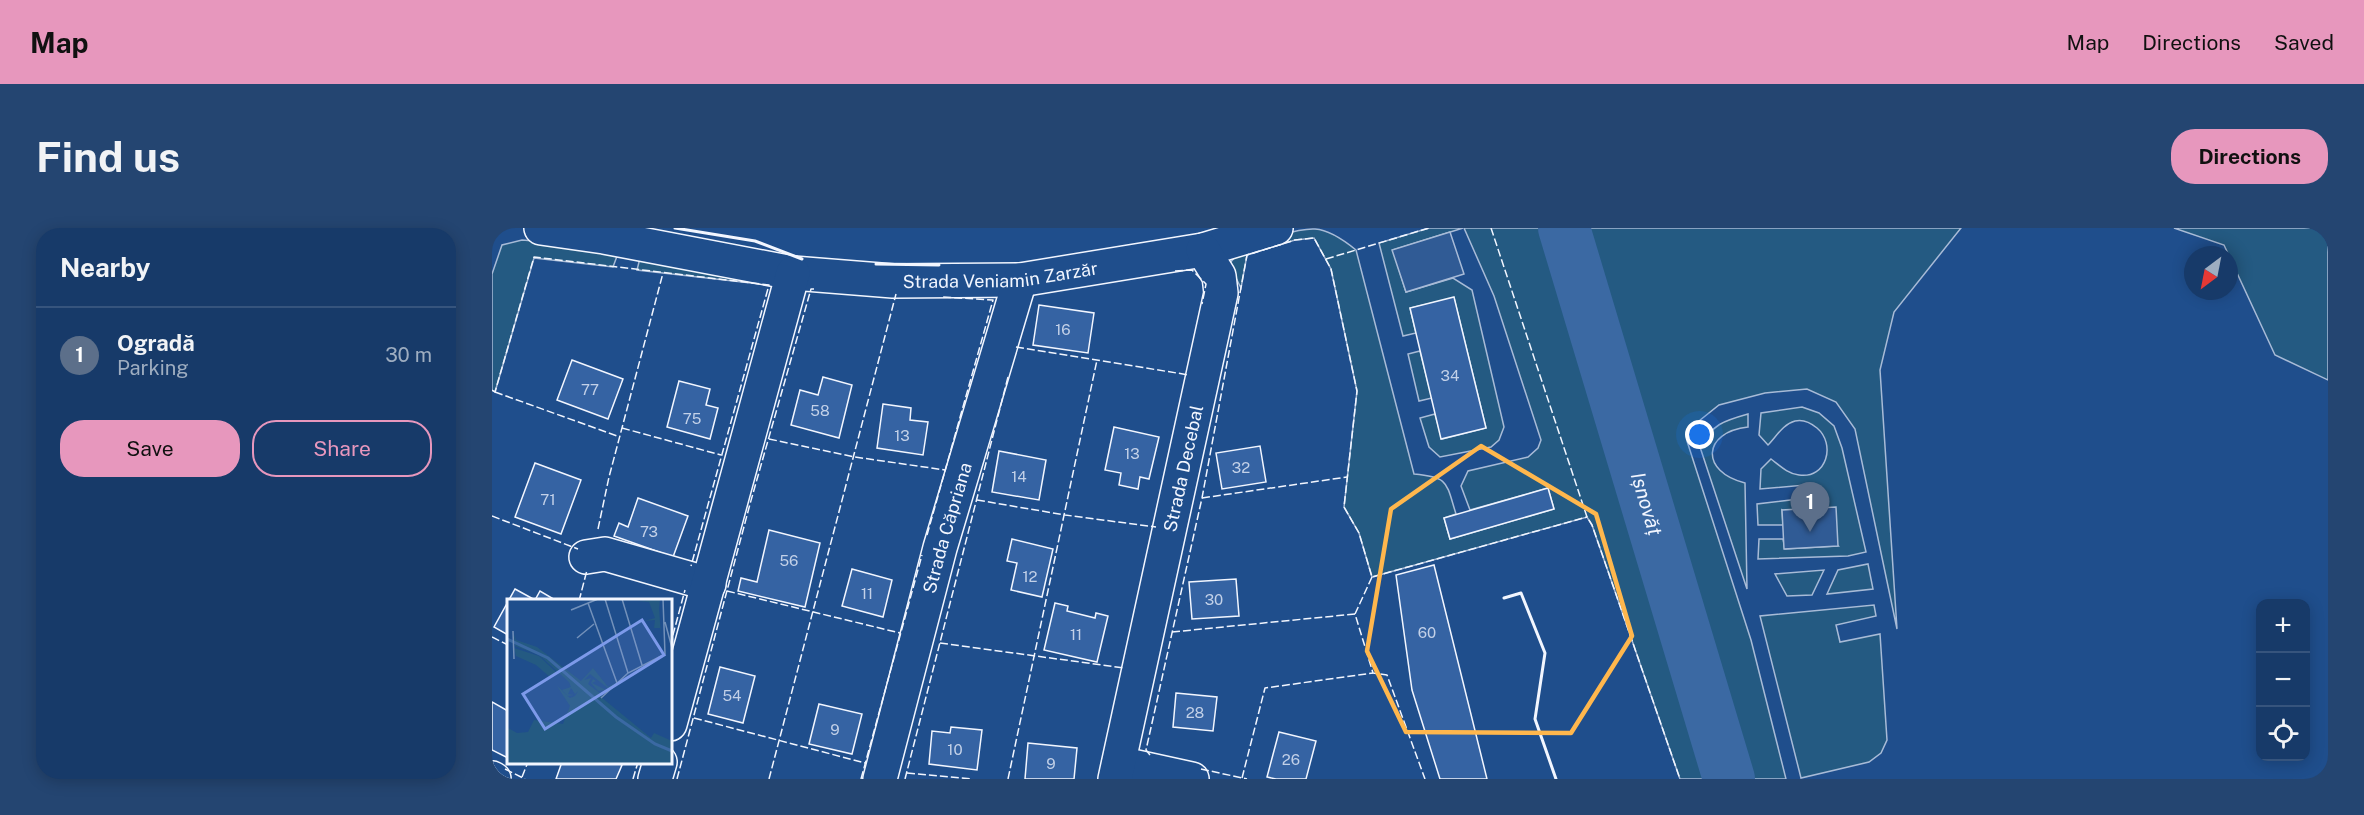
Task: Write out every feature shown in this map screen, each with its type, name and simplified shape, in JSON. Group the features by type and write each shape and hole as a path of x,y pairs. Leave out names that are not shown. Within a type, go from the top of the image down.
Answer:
{"street":[{"name":"Strada Veniamin Zarzăr","path":"541,228 604,237 793,273 893,281 1020,280 1203,250"},
{"path":"1203,250 1276,228"},
{"name":"Strada Decebal","path":"1192,779 1117,771 1221,293 1219,276 1203,250"},
{"path":"672,717 793,273"},
{"name":"Strada Căpriana","path":"880,779 940,548 1020,280"},
{"path":"594,550 709,584"},
{"path":"655,779 659,764"}],"highlighted area":[{"path":"1481,446 1596,514 1632,636 1571,733 1406,732 1367,651 1391,509"}],"shaded area":[{"path":"1429,228 1463,228 1393,250 1406,292 1453,278 1472,290 1504,427 1499,440 1491,447 1440,457 1429,447 1420,418 1435,414 1442,439 1486,428 1454,298 1410,308 1416,333 1403,336 1379,243"},
{"path":"1464,228 1961,228 1894,312 1880,370 1897,629 1855,429 1836,402 1807,389 1765,393 1719,405 1699,421 1687,441 1751,640 1786,779 1680,779 1592,525 1587,517 1372,577 1359,533 1344,507 1357,391 1331,269 1314,238 1295,240 1247,255 1241,288 1229,264 1241,251 1252,245 1280,235 1308,229 1332,234 1356,250 1414,474 1434,477 1448,488 1456,514 1444,518 1450,539 1554,509 1548,488 1470,510 1461,486 1468,471 1528,457 1538,448 1541,440 1494,296"},
{"path":"2174,228 2328,228 2328,380 2275,355 2238,275 2238,246 2224,245"},
{"path":"1450,232 1464,274 1406,292 1392,250"},
{"path":"522,240 620,248 613,267 534,258 495,392 492,390 492,274 502,245"},
{"path":"641,254 767,279 769,285 637,270"},
{"path":"1420,351 1432,398 1419,401 1408,354"},
{"path":"1802,407 1819,413 1834,426 1842,448 1866,552 1848,556 1758,559 1759,539 1783,539 1785,549 1838,546 1782,510 1783,525 1758,525 1757,504 1807,498 1805,485 1760,489 1761,469 1771,459 1787,471 1809,475 1816,472 1826,459 1826,443 1823,435 1807,422 1791,423 1783,428 1768,445 1759,435 1761,413"},
{"path":"1748,414 1748,427 1733,430 1722,436 1715,444 1712,453 1714,462 1720,470 1730,478 1745,483 1747,589 1700,447 1714,428"},
{"path":"1836,507 1838,546 1784,549 1782,510"},
{"path":"1868,564 1873,589 1827,594 1838,570"},
{"path":"1824,570 1812,595 1787,596 1775,574"},
{"path":"1874,605 1876,616 1836,625 1840,642 1880,634 1887,740 1881,753 1869,762 1801,778 1760,616"}],"building":[{"path":"1454,297 1486,428 1441,439 1410,308"},
{"path":"1039,305 1094,313 1088,353 1033,345"},
{"path":"572,360 623,379 608,419 557,400"},
{"path":"823,377 852,385 839,438 791,425 800,390 818,395"},
{"path":"679,381 710,389 706,405 718,408 710,439 667,427"},
{"path":"883,404 911,408 910,420 928,422 923,455 877,448"},
{"path":"1114,427 1159,437 1149,479 1140,477 1138,489 1119,485 1121,473 1105,470"},
{"path":"1260,446 1266,482 1222,489 1216,453"},
{"path":"999,451 1046,460 1039,500 992,492"},
{"path":"535,463 581,480 561,534 515,517"},
{"path":"1548,488 1554,509 1450,539 1444,518"},
{"path":"638,498 688,516 673,557 614,536 619,523 628,527"},
{"path":"769,530 820,543 805,607 738,591 741,578 757,582"},
{"path":"1012,539 1053,549 1042,597 1011,590 1017,563 1007,561"},
{"path":"1434,565 1487,779 1440,779 1412,690 1396,575"},
{"path":"852,569 892,580 883,617 842,606"},
{"path":"1236,579 1239,616 1192,619 1189,582"},
{"path":"515,589 533,599 509,599"},
{"path":"540,591 554,599 536,599"},
{"path":"1055,603 1068,606 1067,611 1095,618 1096,613 1108,616 1097,662 1044,650"},
{"path":"507,604 507,634 494,627"},
{"path":"720,667 755,676 743,723 708,714"},
{"path":"1176,693 1217,697 1213,731 1173,727"},
{"path":"492,702 507,710 507,758 492,750"},
{"path":"819,704 862,714 852,754 809,744"},
{"path":"951,727 982,730 977,770 929,764 932,731 950,733"},
{"path":"1279,732 1316,741 1306,779 1267,777"},
{"path":"1028,743 1077,748 1074,779 1025,779"},
{"path":"561,764 622,765 616,779 556,779"}],"waterway":[{"name":"Ișnovăț","path":"1564,228 1729,779"}],"fence":[{"path":"1326,259 1429,228"},
{"path":"1491,228 1587,517 1592,525 1680,779"},
{"path":"1150,755 1146,750 1202,498 1247,255 1295,240 1314,238 1331,269 1357,391 1344,507 1359,533 1372,577 1587,517"},
{"path":"492,390 495,392 534,257 769,285 691,566"},
{"path":"1175,271 1192,270 1206,284 1202,304"},
{"path":"598,529 609,477 663,273"},
{"path":"677,779 750,504 811,289 814,289"},
{"path":"769,779 896,294"},
{"path":"927,535 993,300 942,297"},
{"path":"1016,347 1189,375"},
{"path":"1008,779 1097,360"},
{"path":"905,779 1008,377"},
{"path":"495,392 620,437"},
{"path":"622,428 721,455"},
{"path":"769,439 855,457 945,470"},
{"path":"1202,498 1347,477"},
{"path":"977,500 1156,527"},
{"path":"492,516 578,549"},
{"path":"861,779 922,555"},
{"path":"580,599 587,570"},
{"path":"1372,577 1355,614 1373,673 1387,675 1425,779"},
{"path":"672,639 685,590"},
{"path":"727,591 900,633"},
{"path":"1172,632 1355,614"},
{"path":"492,637 507,644"},
{"path":"940,643 1124,668"},
{"path":"1242,778 1265,688 1373,673"},
{"path":"694,718 865,763"},
{"path":"522,777 527,764"},
{"path":"633,779 637,764"},
{"path":"505,769 525,779"},
{"path":"1201,769 1247,779"},
{"path":"907,773 972,779"}],"wall":[{"path":"675,228 755,241 802,259"},
{"path":"876,264 939,265"},
{"path":"1504,598 1521,593 1545,653 1535,719 1556,779"}],"place":[{"name":"Ogradă","path":"1810,532"}]}
